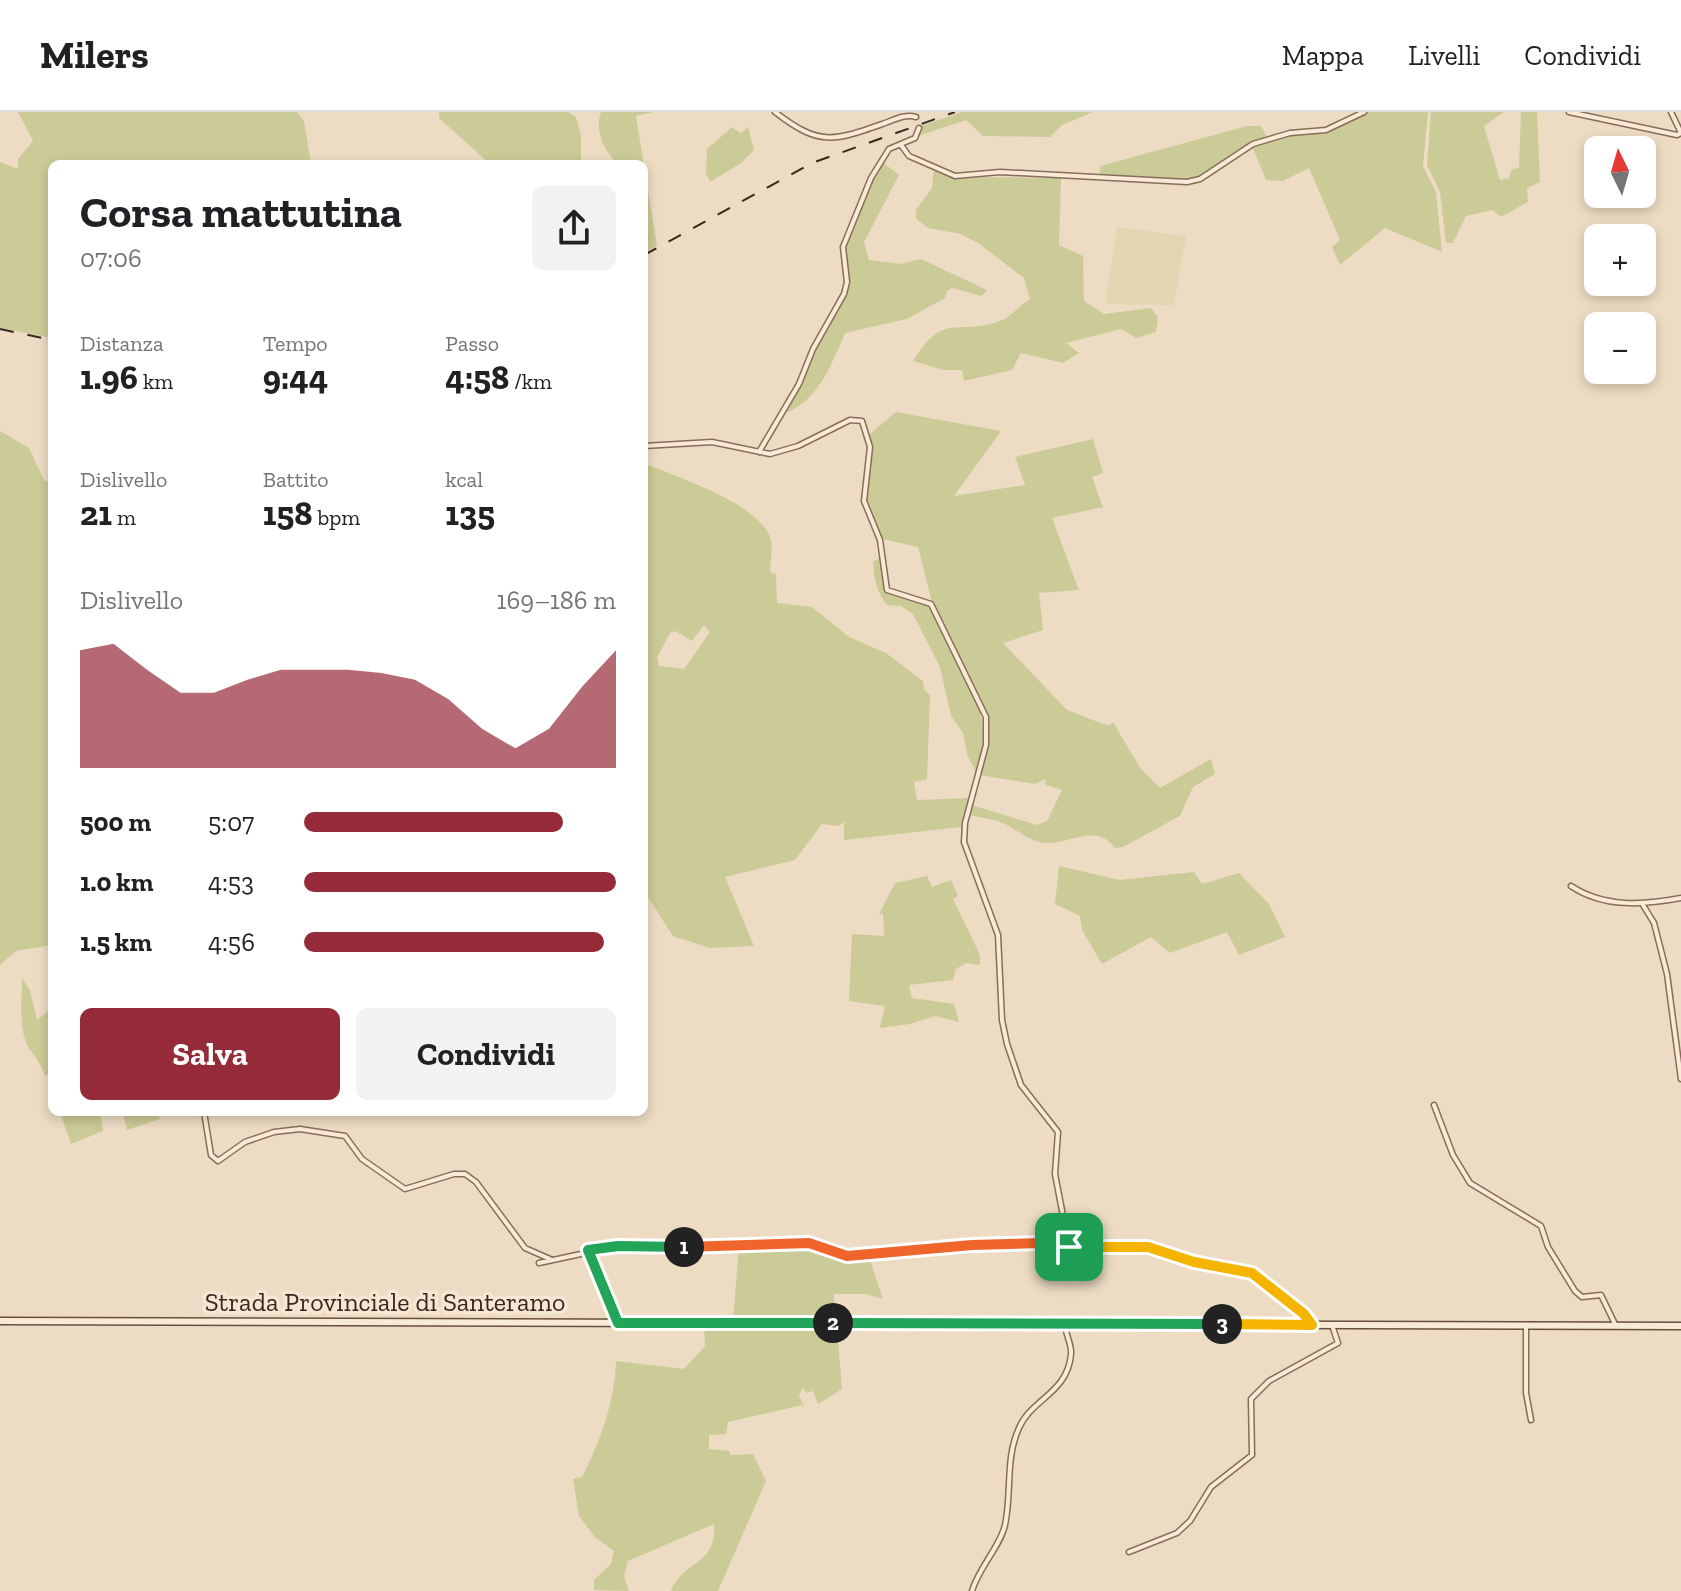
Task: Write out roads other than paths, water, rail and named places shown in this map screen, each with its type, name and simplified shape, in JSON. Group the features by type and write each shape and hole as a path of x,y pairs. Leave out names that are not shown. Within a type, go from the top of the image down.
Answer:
{"main road":[{"name":"Strada Provinciale di Santeramo","path":"0,1321 1508,1328 1526,1325 1681,1326"}],"street":[{"path":"759,452 799,384 813,349 844,294 847,282 843,247 871,178 885,153 915,138 917,120 904,116 846,137 813,137 796,130 775,112"},
{"path":"901,145 909,156 955,176 1000,172 1187,182 1200,179 1253,144 1290,133 1326,130 1364,112"},
{"path":"1569,112 1633,129 1681,133"},
{"path":"1671,112 1681,133"},
{"path":"648,446 720,443 770,454 798,446 850,420 862,421 870,447 864,501 880,540 887,590 931,604 983,711 986,745 965,823 965,850 998,935 1002,1020 1017,1079 1058,1132 1055,1174 1069,1247"},
{"path":"1571,886 1598,898 1643,905 1681,898"},
{"path":"1643,905 1654,923 1667,974 1681,1079"},
{"path":"1434,1105 1453,1155 1470,1183 1541,1226 1548,1247 1575,1291 1582,1297 1601,1295 1616,1326"},
{"path":"205,1116 211,1155 218,1161 258,1136 300,1129 345,1136 362,1159 405,1189 454,1174 465,1174 476,1182 525,1248 551,1260"},
{"path":"539,1263 588,1250 618,1246 798,1243 858,1256 883,1251 972,1245 1040,1243 1069,1247 1148,1247 1194,1262 1252,1273 1304,1314 1312,1325"},
{"path":"588,1250 618,1323"},
{"path":"972,1591 980,1567 1005,1528 1010,1453 1019,1428 1033,1409 1053,1394 1070,1358 1065,1324"},
{"path":"1129,1552 1177,1533 1190,1521 1211,1487 1252,1455 1251,1399 1269,1381 1338,1343 1332,1325"},
{"path":"1526,1325 1526,1393 1531,1420"}],"railway":[{"path":"648,253 812,163 955,112"},
{"path":"0,329 48,339"}]}
